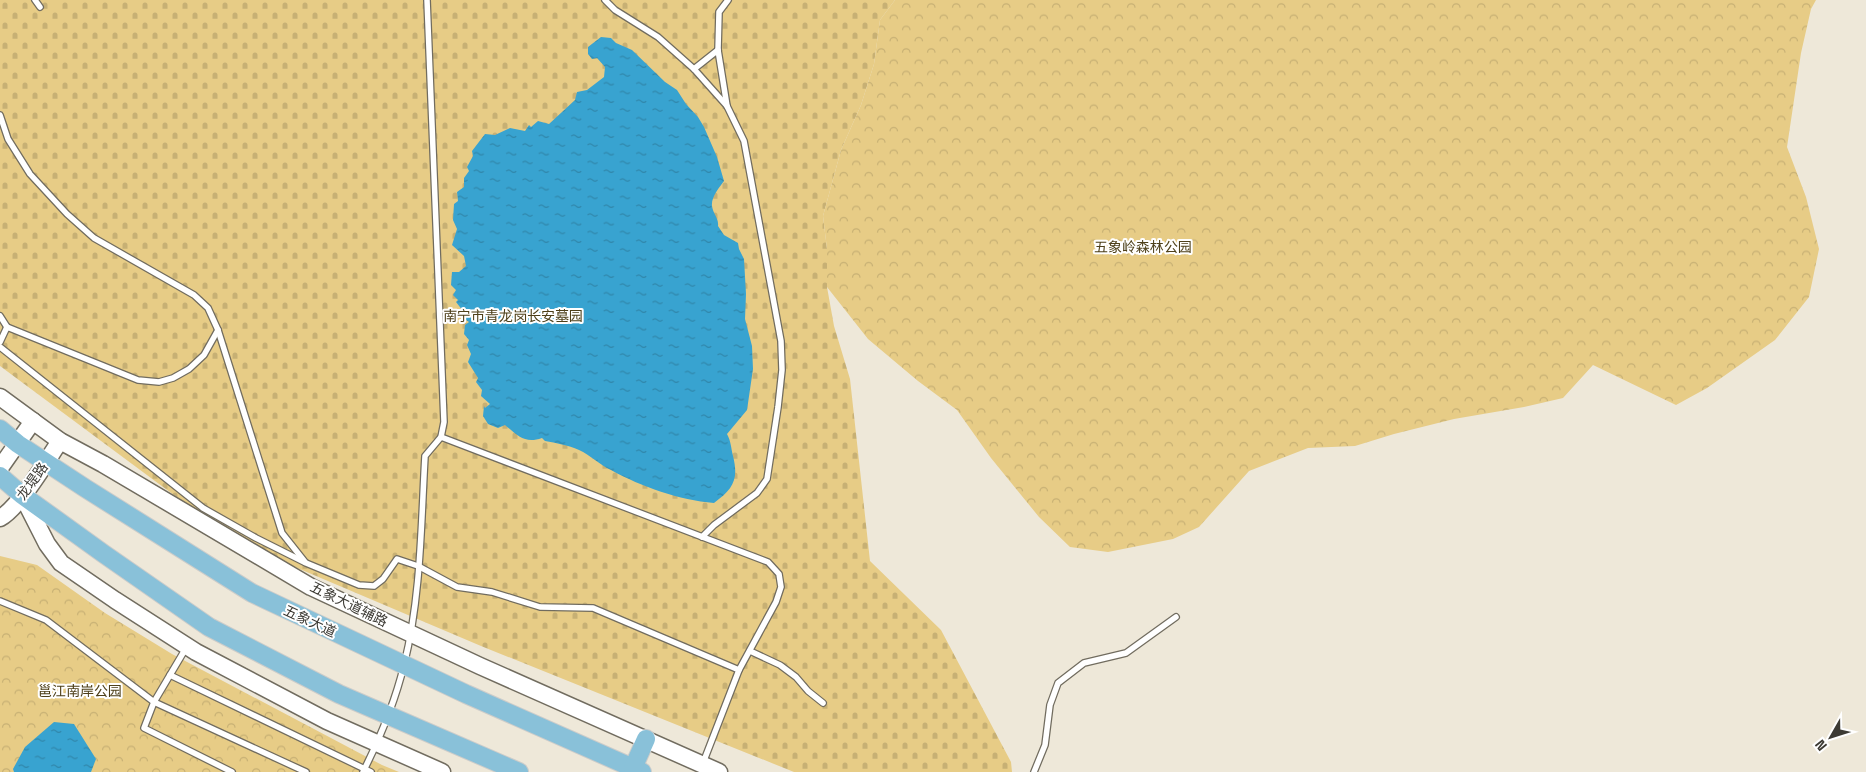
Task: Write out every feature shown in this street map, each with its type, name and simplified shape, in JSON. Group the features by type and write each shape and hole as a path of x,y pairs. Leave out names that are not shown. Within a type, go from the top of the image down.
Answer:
{"main road":[{"name":"五象大道","path":"0,429 18,444 85,488 252,593 404,665 638,770"},
{"path":"0,476 22,495 209,627 339,694 519,772"},
{"path":"638,770 646,739"}],"street":[{"name":"五象大道辅路","path":"0,397 60,441 103,464 311,586 410,634 719,772"},
{"path":"0,468 33,421"},
{"name":"龙堤路","path":"0,518 7,514 22,495 60,441"},
{"path":"22,495 47,544 61,563 115,600 187,646 327,721 442,772"}],"lane":[{"path":"35,0 40,7"},
{"path":"363,771 378,744 404,665 414,611 425,456 441,437 444,422 427,0"},
{"path":"605,0 615,10 658,37 694,69 726,106 744,141 781,341 782,370 767,479 757,493 714,525 702,537"},
{"path":"726,106 718,50 719,12 728,0"},
{"path":"694,69 718,50"},
{"path":"0,115 8,139 30,174 67,214 94,238 194,295 208,308 218,330 282,533 306,563"},
{"path":"0,316 7,327 138,380 159,382 173,378 189,369 204,355 218,330"},
{"path":"0,342 7,327"},
{"path":"0,346 203,508 306,563 359,585 374,586 384,579 397,559 418,566 457,587 492,592 540,607 593,608 740,670"},
{"path":"441,437 768,562 779,574 781,587 778,595 740,670 703,764"},
{"path":"0,601 46,620 154,702 306,772"},
{"path":"1034,772 1044,745 1050,705 1058,683 1084,663 1126,653 1176,617"},
{"path":"187,646 154,702 144,728 232,772"},
{"path":"750,651 780,665 796,677 808,691 823,703"},
{"path":"170,675 363,771 371,772"}],"green space":[{"name":"南宁市青龙岗长安墓园","path":"0,0 895,0 880,20 874,64 861,105 841,150 823,216 827,249 827,287 834,326 850,379 870,561 941,630 1011,762 1012,772 794,772 481,646 269,556 186,504 0,366"},
{"name":"五象岭森林公园","path":"895,0 1816,0 1811,9 1801,53 1787,147 1806,197 1819,249 1809,297 1775,340 1707,388 1676,405 1593,365 1563,398 1454,419 1355,446 1308,448 1249,471 1199,527 1173,539 1108,552 1070,547 1039,517 991,458 957,410 918,381 868,339 827,287 827,249 823,216 841,150 861,105 874,64 880,20"},
{"name":"邕江南岸公园","path":"0,556 37,565 105,613 172,654 382,765 399,772 0,772"}],"water":[{"path":"601,37 611,38 616,43 632,50 665,82 677,90 698,117 717,157 724,181 712,203 718,226 724,235 738,243 744,259 745,319 752,346 753,369 747,410 727,434 735,464 735,478 726,493 714,503 661,492 607,468 575,448 545,441 542,438 531,440 522,438 505,425 498,428 488,424 483,416 484,406 485,408 490,404 481,396 482,390 476,382 478,378 468,362 471,354 467,345 469,340 464,334 465,325 469,322 463,318 463,311 456,302 458,300 453,295 456,290 451,285 452,272 459,272 466,266 464,256 452,245 457,229 453,220 454,204 458,201 457,192 464,187 464,178 469,171 467,167 473,156 472,151 485,134 495,135 510,128 525,131 529,125 531,127 538,121 549,124 575,100 577,92 587,90 604,77 605,67 597,58 592,59 588,54 588,47"},
{"path":"54,722 74,724 96,759 91,772 14,772 13,769 25,747"}]}
